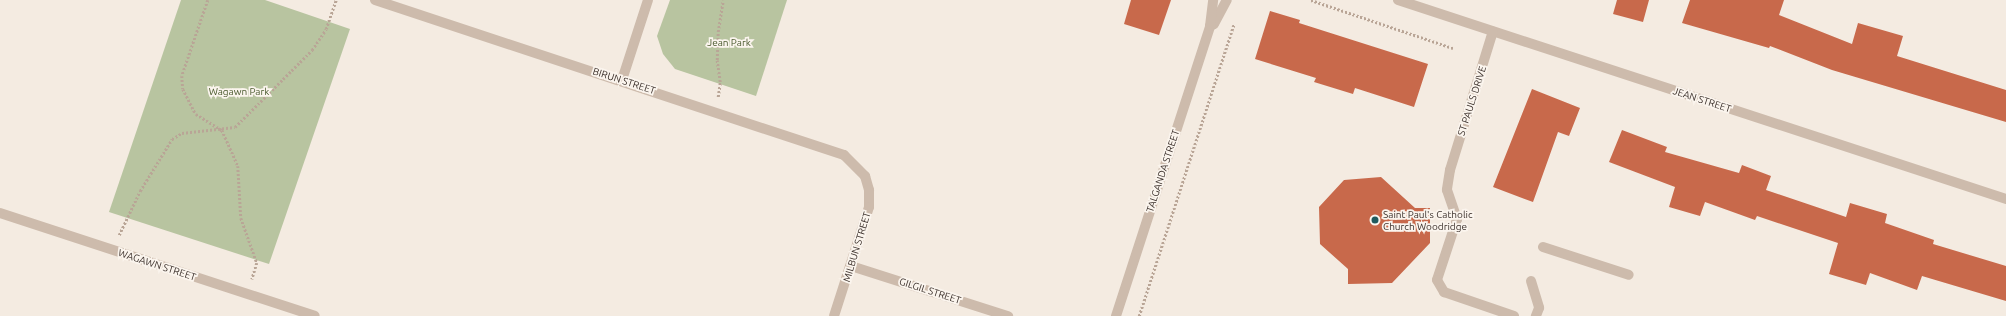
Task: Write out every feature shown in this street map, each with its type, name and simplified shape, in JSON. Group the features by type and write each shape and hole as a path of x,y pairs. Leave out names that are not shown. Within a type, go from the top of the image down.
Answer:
{"street":[{"name":"BIRUN STREET","path":"375,0 622,80 844,155 865,176"},
{"path":"622,80 648,0"},
{"name":"TALGANDA STREET","path":"1116,316 1210,26 1213,0"},
{"name":"TALGANDA STREET","path":"1210,26 1214,24 1228,0"},
{"name":"JEAN STREET","path":"1398,0 2006,200"},
{"name":"ST PAULS DRIVE","path":"1493,31 1450,170 1447,190 1457,219 1437,280 1444,292 1448,294 1514,316"},
{"name":"MILBUN STREET","path":"834,316 869,207 869,190 865,176"},
{"name":"WAGAWN STREET","path":"0,213 315,316"},
{"path":"1543,247 1629,275"},
{"name":"GILGIL STREET","path":"851,266 1008,316"},
{"path":"1531,281 1539,308 1536,316"}],"path":[{"path":"208,0 182,76 183,89 196,114 222,130 238,166 241,218 257,263 247,294"},
{"path":"112,250 140,191 172,139 182,133 222,130 235,127 312,50 326,29 336,0"},
{"path":"715,111 720,82 717,60 723,0"},
{"path":"1312,0 1453,48"},
{"path":"1139,316 1235,23"}],"green space":[{"name":"Wagawn Park","path":"181,0 265,0 350,29 269,264 109,212"},
{"name":"Jean Park","path":"670,0 787,0 756,96 675,69 663,54 657,36"}],"building":[{"path":"1131,0 1171,0 1159,35 1124,24"},
{"path":"1617,0 1649,0 1643,22 1613,14"},
{"path":"1690,0 1784,0 1779,15 1852,44 1858,23 1903,36 1897,56 2006,90 2006,122 1832,70 1770,46 1769,48 1682,23"},
{"path":"1270,11 1300,20 1299,23 1428,64 1414,107 1355,88 1353,94 1314,82 1316,78 1255,59"},
{"path":"1532,89 1580,108 1569,136 1558,132 1533,202 1493,187"},
{"path":"1622,130 1667,147 1665,152 1739,173 1742,165 1771,176 1766,190 1846,217 1850,203 1887,214 1885,223 1934,240 1933,244 2006,266 2006,301 1922,276 1917,290 1870,273 1866,285 1829,274 1838,243 1757,216 1755,220 1705,202 1700,216 1669,207 1675,187 1609,162"},
{"name":"Saint Paul's Catholic Church Woodridge","path":"1381,177 1415,208 1430,208 1430,243 1392,283 1348,284 1348,269 1320,244 1319,207 1344,180"}],"place":[{"name":"Saint Paul's Catholic Church Woodridge","path":"1375,220"}]}
